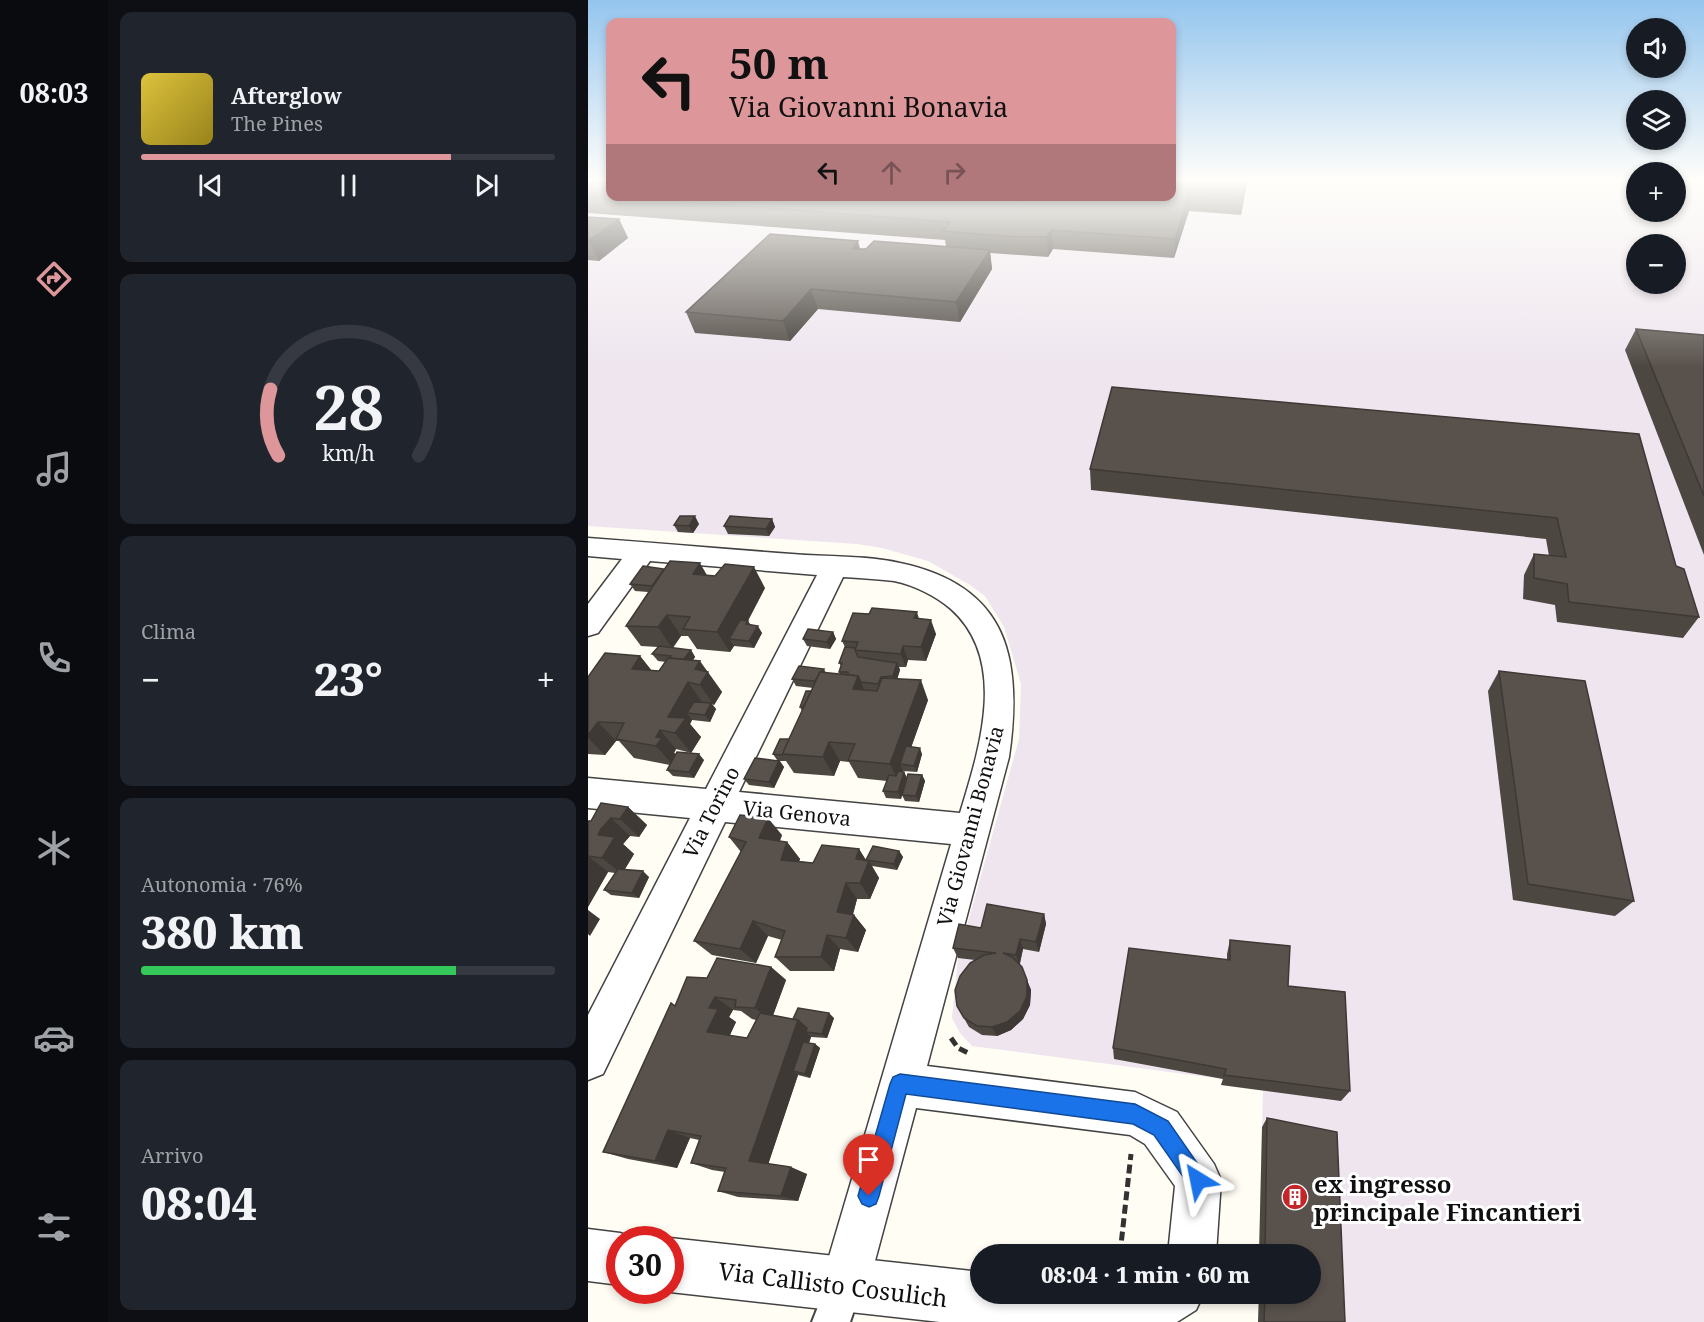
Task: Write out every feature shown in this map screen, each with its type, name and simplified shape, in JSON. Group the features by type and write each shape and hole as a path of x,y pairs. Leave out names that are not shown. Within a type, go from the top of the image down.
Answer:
{"street":[{"name":"Via Giovanni Bonavia","path":"588,547 899,572 948,591 976,615 992,642 999,678 1000,713 993,757 838,1304"},
{"path":"588,625 643,550"},
{"name":"Via Torino","path":"588,1059 835,566"},
{"name":"Via Genova","path":"588,793 971,830"},
{"path":"900,1084 1135,1114 1161,1128 1198,1180 1193,1244"},
{"path":"588,1256 606,1258"},
{"name":"Via Callisto Cosulich","path":"684,1269 838,1304 1153,1311"}],"shaded area":[{"path":"588,244 1626,244 1626,294 1686,294 1686,244 1704,244 1704,1322 1258,1322 1258,1304 1321,1304 1321,1244 1259,1244 1263,1091 1221,1085 1222,1079 972,1046 960,1033 952,1018 958,958 1019,739 1021,684 1004,627 985,596 928,561 882,548 857,544 588,526"}],"building":[{"path":"760,244 856,244 852,249 866,249 871,244 909,244 990,250 956,302 811,289 783,321 686,312"},
{"path":"1636,329 1704,335 1704,496"},
{"path":"1112,387 1639,434 1676,566 1684,569 1699,617 1569,602 1567,584 1534,578 1534,554 1566,557 1557,518 1090,469"},
{"path":"680,516 695,516 689,526 674,525"},
{"path":"730,516 772,519 766,529 724,526"},
{"path":"670,561 700,563 693,574 715,576 725,564 754,567 717,632 683,629 690,617 667,615 658,627 626,626"},
{"path":"643,566 664,569 652,586 630,584"},
{"path":"872,608 917,612 914,618 931,620 921,647 903,646 901,654 855,650 858,642 842,641 853,613 869,614"},
{"path":"740,620 748,621 746,624 758,626 749,641 729,639"},
{"path":"808,629 833,632 827,642 803,639"},
{"path":"659,646 691,650 684,659 652,654"},
{"path":"845,647 855,648 858,657 897,663 893,676 881,677 878,684 861,682 858,676 848,675 848,672 839,672 842,663 839,663"},
{"path":"605,653 640,656 632,669 659,671 668,658 700,661 695,669 708,672 700,685 688,682 668,717 686,718 675,733 660,730 656,737 662,738 656,746 616,739 624,723 598,722 588,735 588,677"},
{"path":"799,666 824,669 815,681 792,679"},
{"path":"1499,671 1585,681 1634,901 1528,884"},
{"path":"820,672 858,676 853,689 877,691 882,678 921,680 890,764 848,760 855,744 829,742 823,757 782,754"},
{"path":"806,691 811,691 803,707 800,707"},
{"path":"694,702 711,703 705,715 687,713"},
{"path":"780,739 789,739 782,755 773,754"},
{"path":"906,746 920,748 914,766 900,764"},
{"path":"677,752 699,754 689,772 667,770"},
{"path":"755,758 779,761 769,782 744,779"},
{"path":"898,771 904,772 898,792 883,791 889,775 896,776"},
{"path":"908,774 922,775 916,796 902,795"},
{"path":"601,803 628,807 620,819 611,818 601,829 598,835 615,837 602,858 588,856 588,821 591,821"},
{"path":"740,815 768,818 759,838 787,842 781,860 813,863 822,845 859,849 856,859 869,861 860,883 846,883 837,912 854,915 846,938 827,935 821,957 775,957 785,931 753,921 740,949 694,941 746,842 729,837"},
{"path":"873,846 899,851 894,864 866,860"},
{"path":"618,869 643,871 632,893 604,890"},
{"path":"987,904 1044,914 1036,942 1020,939 1016,955 1003,953 1012,957 1022,967 1027,980 1027,996 1020,1011 1007,1022 992,1027 977,1026 964,1018 957,1006 955,990 960,976 970,963 984,955 996,953 953,948 959,924 981,928"},
{"path":"1230,940 1290,946 1288,986 1345,992 1350,1091 1224,1075 1226,1069 1113,1048 1129,948 1230,960"},
{"path":"717,958 771,967 755,1008 735,1007 736,1000 715,997 709,1008 718,1009 707,1032 747,1038 760,1013 798,1020 749,1161 791,1167 781,1196 718,1191 726,1168 691,1163 701,1136 668,1130 655,1161 603,1152 671,1003 675,1006 687,977 707,978"},
{"path":"798,1008 829,1013 822,1034 806,1032 807,1028 798,1020 793,1019"},
{"path":"803,1042 815,1044 805,1074 793,1071"},
{"name":"ex ingresso principale Fincantieri","path":"1267,1118 1337,1132 1345,1322 1264,1322 1265,1304 1321,1304 1321,1244 1265,1244"}],"place":[{"name":"ex ingresso principale Fincantieri","path":"1295,1197"}],"route":[{"path":"869,1196 900,1084 1135,1114 1161,1128 1198,1180"}]}
